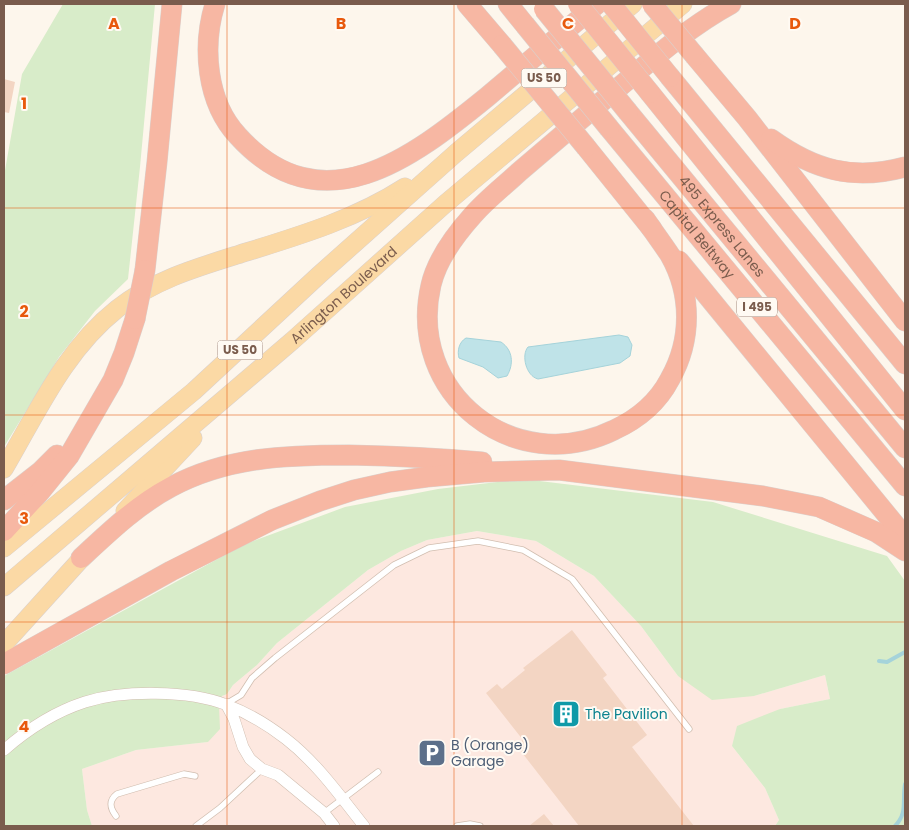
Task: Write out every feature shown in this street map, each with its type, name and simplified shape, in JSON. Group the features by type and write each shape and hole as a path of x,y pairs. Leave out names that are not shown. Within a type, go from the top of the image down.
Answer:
{"highway":[{"path":"4,531 40,492 69,456 113,380 135,319 145,270 172,4"},
{"path":"215,4 209,36 208,58 211,79 215,97 223,115 235,133 265,161 285,172 301,178 334,181 376,170 424,146 493,91 596,4"},
{"path":"467,4 905,537"},
{"name":"Capital Beltway","path":"508,4 905,486"},
{"name":"495 Express Lanes","path":"578,4 905,410"},
{"path":"611,4 905,364"},
{"path":"652,4 747,118 905,321"},
{"path":"645,220 670,256 678,272 684,290 687,310 685,339 678,366 666,388 652,404 623,426 604,435 577,443 556,445 520,440 492,427 467,409 445,382 430,342 427,327 428,301 432,282 441,260 453,240 472,215 550,145 685,34 731,4"},
{"name":"495 Express Lanes","path":"541,6 905,448"},
{"path":"747,118 791,154 828,169 864,173 905,167"},
{"path":"4,500 41,471 83,429"},
{"path":"82,558 123,520 146,503 170,488 197,475 220,467 254,460 296,455 438,458 559,470 763,496 819,507 876,532 905,552"},
{"path":"4,664 244,533 320,501 354,490 390,482 427,477 484,472 559,470"}],"main road":[{"name":"Arlington Boulevard","path":"4,548 194,391 319,275 456,153 633,4"},
{"name":"Arlington Boulevard","path":"4,587 292,341 446,204 683,4"},
{"path":"4,469 44,397 63,368 99,325 134,297 174,276 342,220 370,208 456,153"},
{"path":"4,644 184,447 292,341"}],"street":[{"path":"4,750 42,721 85,702 108,697 158,694 226,704 262,722 286,738 312,762 364,826"},
{"path":"226,704 234,719 243,747 250,759 262,769 278,775 324,814 334,826"},
{"path":"262,769 270,760"}],"lane":[{"path":"226,704 241,695 252,678 275,658 394,565 429,548 478,541 523,550 572,579 688,729"},
{"path":"196,826 262,769"},
{"path":"324,814 378,772"},
{"path":"116,816 110,806 112,798 117,794 184,774 195,776"},
{"path":"456,826 470,824 480,826"}],"shaded area":[{"path":"477,531 536,541 594,576 641,626 678,676 754,696 825,675 830,699 780,709 732,746 765,788 779,820 775,826 92,826 87,810 82,769 136,750 208,742 222,696 227,694 233,685 257,665 277,643 368,570 401,551 427,540"}],"green space":[{"path":"63,4 155,4 128,279 95,311 59,357 4,447 4,176 22,74"},
{"path":"523,479 713,502 887,556 905,581 905,826 775,826 779,820 765,788 732,746 737,726 780,709 830,699 825,675 754,696 712,700 678,676 641,626 594,576 536,541 477,531 427,540 401,551 368,570 277,643 257,665 233,685 227,694 222,696 219,706 220,729 208,742 136,750 82,769 87,810 92,826 4,826 4,676 245,544 345,507 438,489"}],"water":[{"path":"619,335 628,337 632,345 630,356 620,363 538,379 530,374 526,365 525,355 528,347"},
{"path":"466,338 501,342 505,345 511,358 511,367 507,376 498,378 483,367 459,358 459,347"}],"building":[{"path":"4,79 15,82 9,113 4,112"},
{"name":"The Pavilion","path":"572,630 607,675 603,678 647,735 632,747 694,826 579,826 516,745 523,740 486,693 497,684 502,689 525,670 523,668"},
{"path":"544,814 554,826 529,826"}],"waterway":[{"path":"879,661 887,662 905,652"},
{"path":"895,826 902,816 905,784"}],"place":[{"name":"The Pavilion","path":"566,714"},
{"name":"B (Orange) Garage","path":"432,753"}]}
